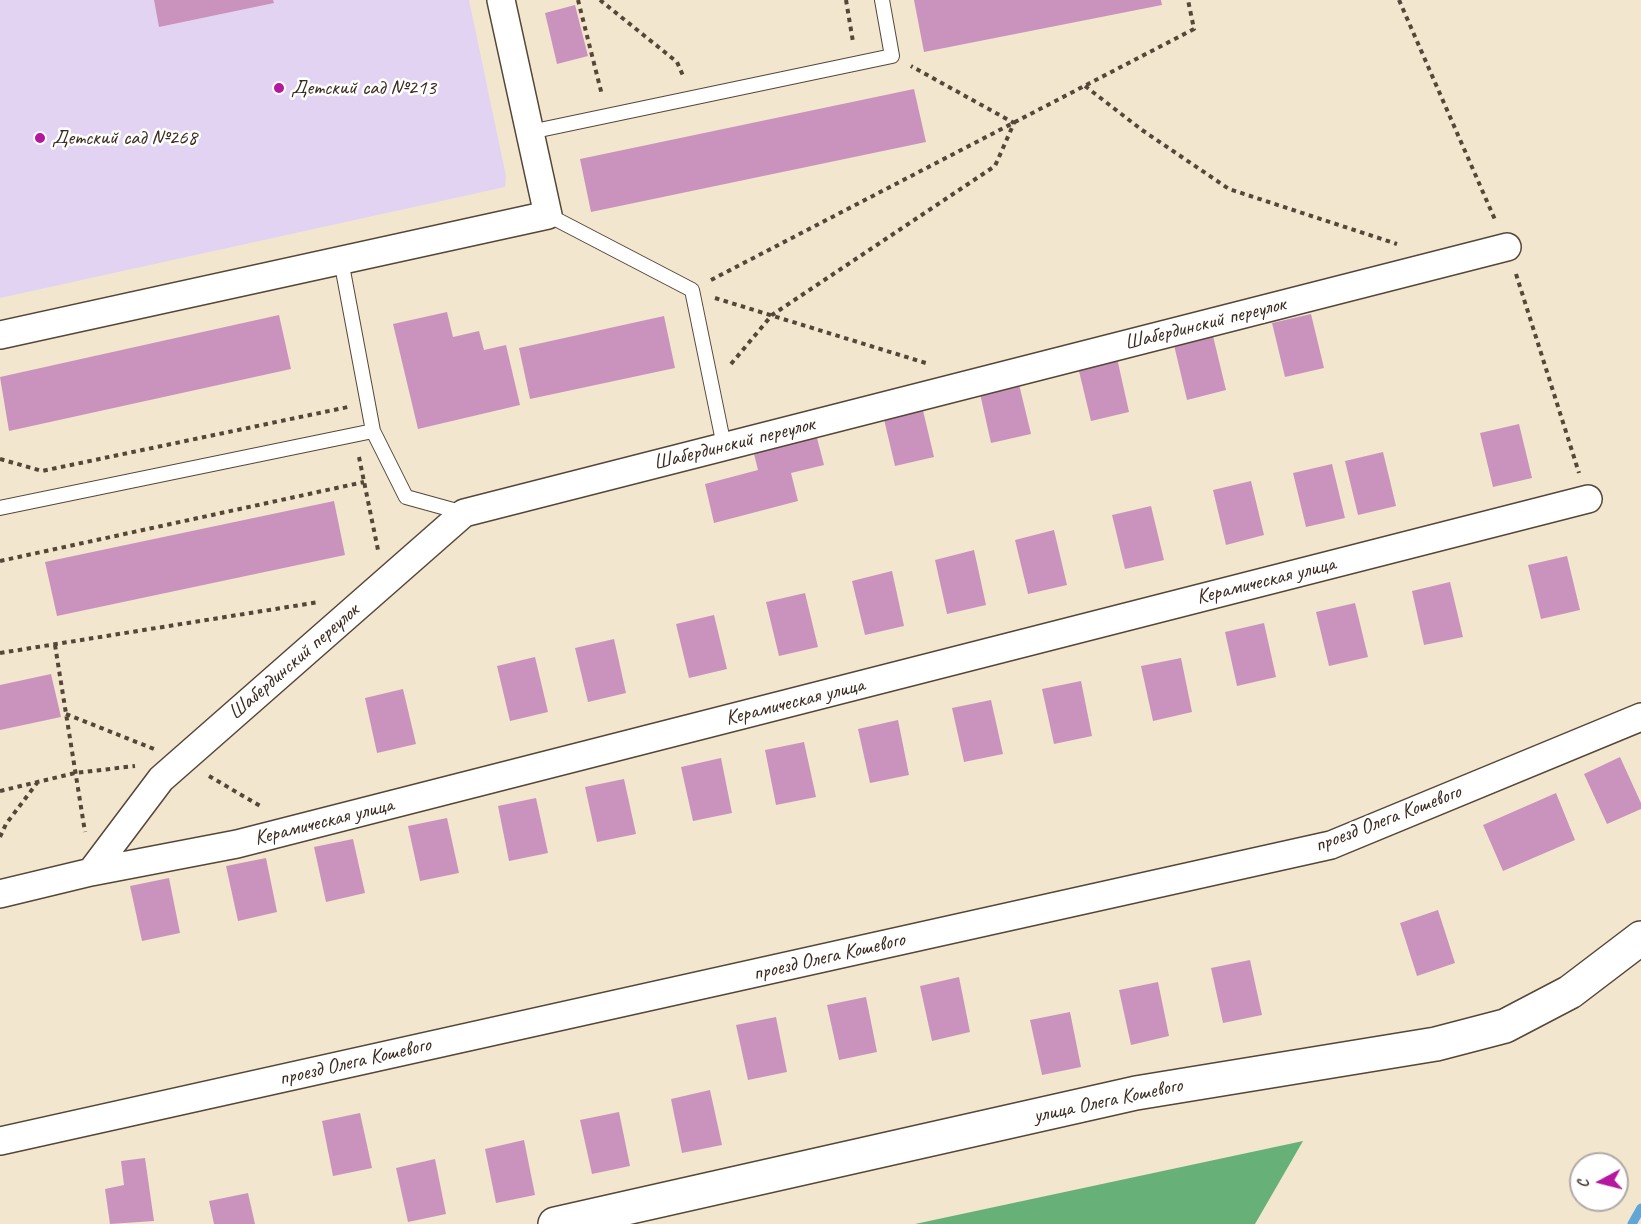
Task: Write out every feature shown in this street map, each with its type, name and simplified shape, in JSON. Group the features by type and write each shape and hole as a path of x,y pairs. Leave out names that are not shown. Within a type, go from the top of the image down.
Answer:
{"main road":[{"name":"улица Олега Кошевого","path":"555,1224 1136,1093 1436,1044 1505,1026 1570,992 1641,938"}],"street":[{"path":"0,334 548,215 501,0"},
{"name":"Шабердинский переулок","path":"91,872 161,779 464,513 1507,247"},
{"name":"Керамическая улица","path":"0,894 91,872 237,844 1588,499"},
{"name":"проезд Олега Кошевого","path":"0,1141 1331,845 1641,717"}],"lane":[{"path":"530,132 892,56 882,0"},
{"path":"548,215 692,290 724,446"},
{"path":"341,260 373,431 406,497 464,513"},
{"path":"0,508 373,431"}],"path":[{"path":"578,0 607,116"},
{"path":"600,0 677,62 693,98"},
{"path":"846,0 857,63"},
{"path":"692,290 1194,29 1188,0"},
{"path":"892,56 1014,123"},
{"path":"1085,86 1142,130 1229,189 1449,262"},
{"path":"711,387 772,315 995,166 1014,123"},
{"path":"692,290 983,380"},
{"path":"0,459 42,471 367,403"},
{"path":"348,407 384,583"},
{"path":"0,561 364,482"},
{"path":"0,654 326,600"},
{"path":"55,645 91,872"},
{"path":"0,791 75,773 182,760"},
{"path":"0,837 6,824 38,782"}],"shaded area":[{"name":"Детский сад №213","path":"0,0 469,0 506,176 505,187 0,298"}],"green space":[{"path":"1303,1141 1255,1224 915,1224"}],"building":[{"path":"154,0 273,0 274,3 159,27"},
{"path":"914,0 1161,0 1162,5 924,52"},
{"path":"575,5 588,56 557,64 545,13"},
{"path":"914,89 926,142 591,212 580,159"},
{"path":"447,312 453,337 479,331 484,350 506,345 520,405 418,429 393,324"},
{"path":"1311,314 1324,368 1285,377 1272,323"},
{"path":"279,315 291,369 9,431 0,377"},
{"path":"664,316 675,368 530,399 519,348"},
{"path":"1213,336 1226,390 1187,400 1174,345"},
{"path":"1117,358 1129,412 1091,421 1078,367"},
{"path":"1018,380 1031,434 991,443 979,389"},
{"path":"921,402 934,457 895,466 882,411"},
{"path":"1519,424 1532,478 1493,487 1480,433"},
{"path":"816,434 824,465 791,473 798,501 714,523 705,484 758,470 753,450"},
{"path":"1383,452 1396,506 1358,515 1345,461"},
{"path":"1332,464 1345,518 1306,527 1293,473"},
{"path":"1251,481 1264,535 1226,545 1213,490"},
{"path":"334,501 345,555 57,616 45,562"},
{"path":"1151,506 1164,560 1125,569 1112,515"},
{"path":"1054,530 1067,585 1028,594 1015,540"},
{"path":"974,550 986,605 947,614 935,560"},
{"path":"1567,556 1580,610 1541,619 1528,565"},
{"path":"892,571 904,626 865,635 852,581"},
{"path":"1450,582 1463,637 1424,645 1412,591"},
{"path":"805,593 818,647 779,656 766,602"},
{"path":"1355,603 1368,657 1329,666 1316,612"},
{"path":"714,615 727,669 689,678 676,624"},
{"path":"1264,623 1276,677 1237,686 1225,632"},
{"path":"614,639 626,693 588,702 575,648"},
{"path":"535,657 548,712 510,721 497,666"},
{"path":"1181,658 1192,712 1153,721 1141,666"},
{"path":"51,674 61,717 0,730 0,685"},
{"path":"1081,681 1092,736 1054,744 1042,689"},
{"path":"403,689 416,744 377,753 365,698"},
{"path":"991,700 1003,754 964,762 952,708"},
{"path":"898,720 909,775 870,783 858,729"},
{"path":"804,742 816,797 776,805 765,750"},
{"path":"1620,757 1641,803 1641,809 1607,824 1584,774"},
{"path":"721,758 732,813 693,821 681,767"},
{"path":"624,779 636,834 597,842 585,787"},
{"path":"1556,793 1575,840 1503,871 1483,825"},
{"path":"536,798 548,853 509,861 498,806"},
{"path":"447,818 459,873 420,881 408,826"},
{"path":"353,839 365,893 326,902 314,847"},
{"path":"266,858 277,912 238,921 226,866"},
{"path":"169,878 180,933 142,941 130,886"},
{"path":"1438,910 1455,963 1417,976 1400,923"},
{"path":"1250,960 1262,1015 1223,1023 1211,968"},
{"path":"959,977 970,1032 932,1041 920,986"},
{"path":"1158,982 1169,1036 1131,1045 1119,990"},
{"path":"866,997 877,1052 839,1060 827,1005"},
{"path":"1070,1012 1081,1067 1042,1075 1030,1020"},
{"path":"776,1017 787,1072 748,1080 736,1025"},
{"path":"710,1090 722,1145 682,1153 671,1099"},
{"path":"619,1112 630,1166 592,1174 580,1120"},
{"path":"360,1113 372,1168 333,1176 322,1121"},
{"path":"524,1140 535,1195 496,1203 485,1149"},
{"path":"145,1158 154,1221 110,1224 105,1189 124,1185 121,1161"},
{"path":"435,1159 446,1214 408,1222 396,1168"},
{"path":"248,1193 255,1224 214,1224 209,1201"}],"waterway":[{"path":"1632,1224 1641,1208"}],"place":[{"name":"Детский сад №213","path":"279,88"},
{"name":"Детский сад №268","path":"40,138"}]}
